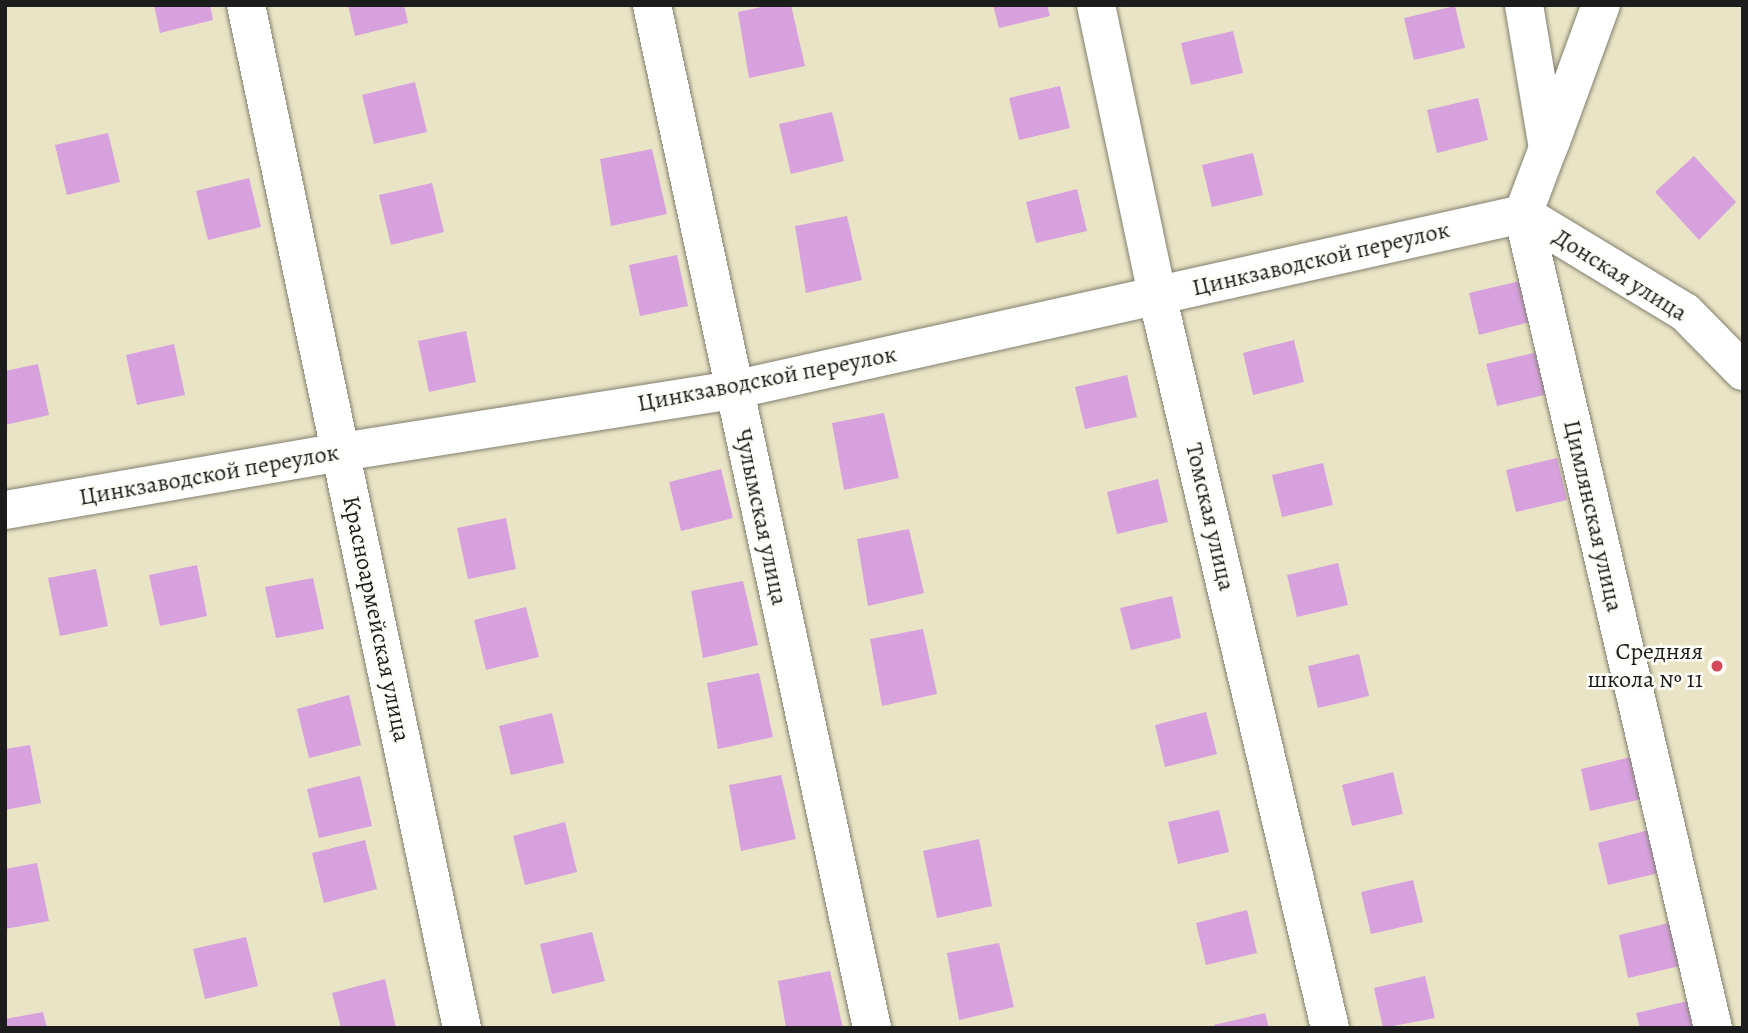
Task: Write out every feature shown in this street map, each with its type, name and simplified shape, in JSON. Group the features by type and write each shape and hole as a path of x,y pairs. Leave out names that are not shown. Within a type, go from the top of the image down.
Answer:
{"street":[{"name":"Красноармейская улица","path":"246,5 463,1028"},
{"name":"Чулымская улица","path":"652,5 872,1028"},
{"name":"Томская улица","path":"1096,5 1157,295 1330,1028"},
{"path":"1524,5 1548,148"},
{"path":"1523,214 1601,5"},
{"name":"Цинкзаводской переулок","path":"5,510 341,452 733,390 1523,214"},
{"name":"Донская улица","path":"1523,214 1685,312 1743,371"},
{"name":"Цимлянская улица","path":"1523,214 1713,1028"}],"building":[{"path":"154,5 210,5 213,20 160,33"},
{"path":"348,5 404,5 408,23 355,36"},
{"path":"771,5 791,5 805,66 749,78 738,12"},
{"path":"993,5 1047,5 1050,16 999,28"},
{"path":"1455,6 1465,48 1414,60 1404,18"},
{"path":"1233,31 1243,73 1191,85 1181,43"},
{"path":"415,82 427,132 374,144 362,95"},
{"path":"1060,86 1070,128 1019,140 1009,98"},
{"path":"1478,98 1488,140 1437,153 1427,110"},
{"path":"832,112 844,161 791,174 779,124"},
{"path":"108,133 120,182 67,195 55,145"},
{"path":"652,149 667,214 611,226 600,159"},
{"path":"1253,153 1263,195 1212,207 1202,165"},
{"path":"1694,156 1736,202 1699,240 1655,192"},
{"path":"249,178 261,227 208,240 196,191"},
{"path":"432,183 444,232 391,245 379,195"},
{"path":"1077,189 1087,231 1036,243 1026,202"},
{"path":"847,216 862,280 806,293 795,226"},
{"path":"677,255 688,306 640,316 629,265"},
{"path":"1520,281 1530,322 1479,335 1469,293"},
{"path":"466,331 476,382 429,392 418,341"},
{"path":"1294,340 1304,382 1253,395 1243,353"},
{"path":"174,344 185,395 137,405 126,355"},
{"path":"1538,352 1548,394 1497,406 1486,364"},
{"path":"38,364 49,415 5,425 5,371"},
{"path":"1127,375 1137,417 1085,429 1075,387"},
{"path":"884,413 899,478 844,490 832,423"},
{"path":"1557,458 1567,500 1516,512 1506,470"},
{"path":"1323,463 1333,505 1282,517 1272,475"},
{"path":"721,469 733,518 681,531 669,482"},
{"path":"1158,479 1168,522 1117,534 1107,492"},
{"path":"506,518 516,569 468,579 457,528"},
{"path":"909,529 924,593 868,606 857,539"},
{"path":"1338,563 1348,605 1297,617 1287,575"},
{"path":"197,565 207,616 160,626 149,575"},
{"path":"96,569 108,626 60,636 48,578"},
{"path":"313,578 324,629 276,638 265,587"},
{"path":"743,581 758,645 703,658 691,591"},
{"path":"1172,596 1181,638 1131,650 1120,608"},
{"path":"526,607 539,657 486,670 474,620"},
{"path":"923,629 937,694 882,706 870,639"},
{"path":"1359,654 1369,696 1318,708 1308,666"},
{"path":"759,673 773,737 718,749 707,683"},
{"path":"349,695 361,745 309,758 297,709"},
{"path":"1206,712 1217,754 1165,767 1155,725"},
{"path":"552,713 564,763 511,775 499,726"},
{"path":"30,745 41,803 5,810 5,749"},
{"path":"1631,757 1642,799 1590,811 1581,769"},
{"path":"1393,772 1403,814 1352,826 1342,785"},
{"path":"781,775 796,839 741,851 729,785"},
{"path":"360,776 372,826 319,838 307,789"},
{"path":"1219,810 1229,852 1178,864 1168,822"},
{"path":"565,822 577,872 525,885 513,836"},
{"path":"1649,830 1659,873 1608,885 1598,843"},
{"path":"979,839 992,906 937,918 923,851"},
{"path":"365,840 377,889 324,903 312,853"},
{"path":"37,863 49,921 5,929 5,869"},
{"path":"1413,880 1423,922 1371,934 1361,892"},
{"path":"1247,910 1257,953 1206,965 1196,923"},
{"path":"1669,923 1680,966 1628,978 1619,935"},
{"path":"592,932 605,981 552,994 540,944"},
{"path":"246,937 258,986 205,999 193,949"},
{"path":"999,943 1014,1007 959,1020 947,953"},
{"path":"830,971 843,1028 786,1028 778,981"},
{"path":"1425,976 1435,1018 1383,1028 1374,988"},
{"path":"385,979 396,1028 341,1028 332,993"},
{"path":"1688,1001 1694,1028 1640,1028 1636,1013"},
{"path":"43,1012 47,1028 5,1028 5,1019"},
{"path":"1265,1013 1269,1028 1215,1028 1214,1025"}],"place":[{"name":"Средняя школа № 11","path":"1717,666"}]}
